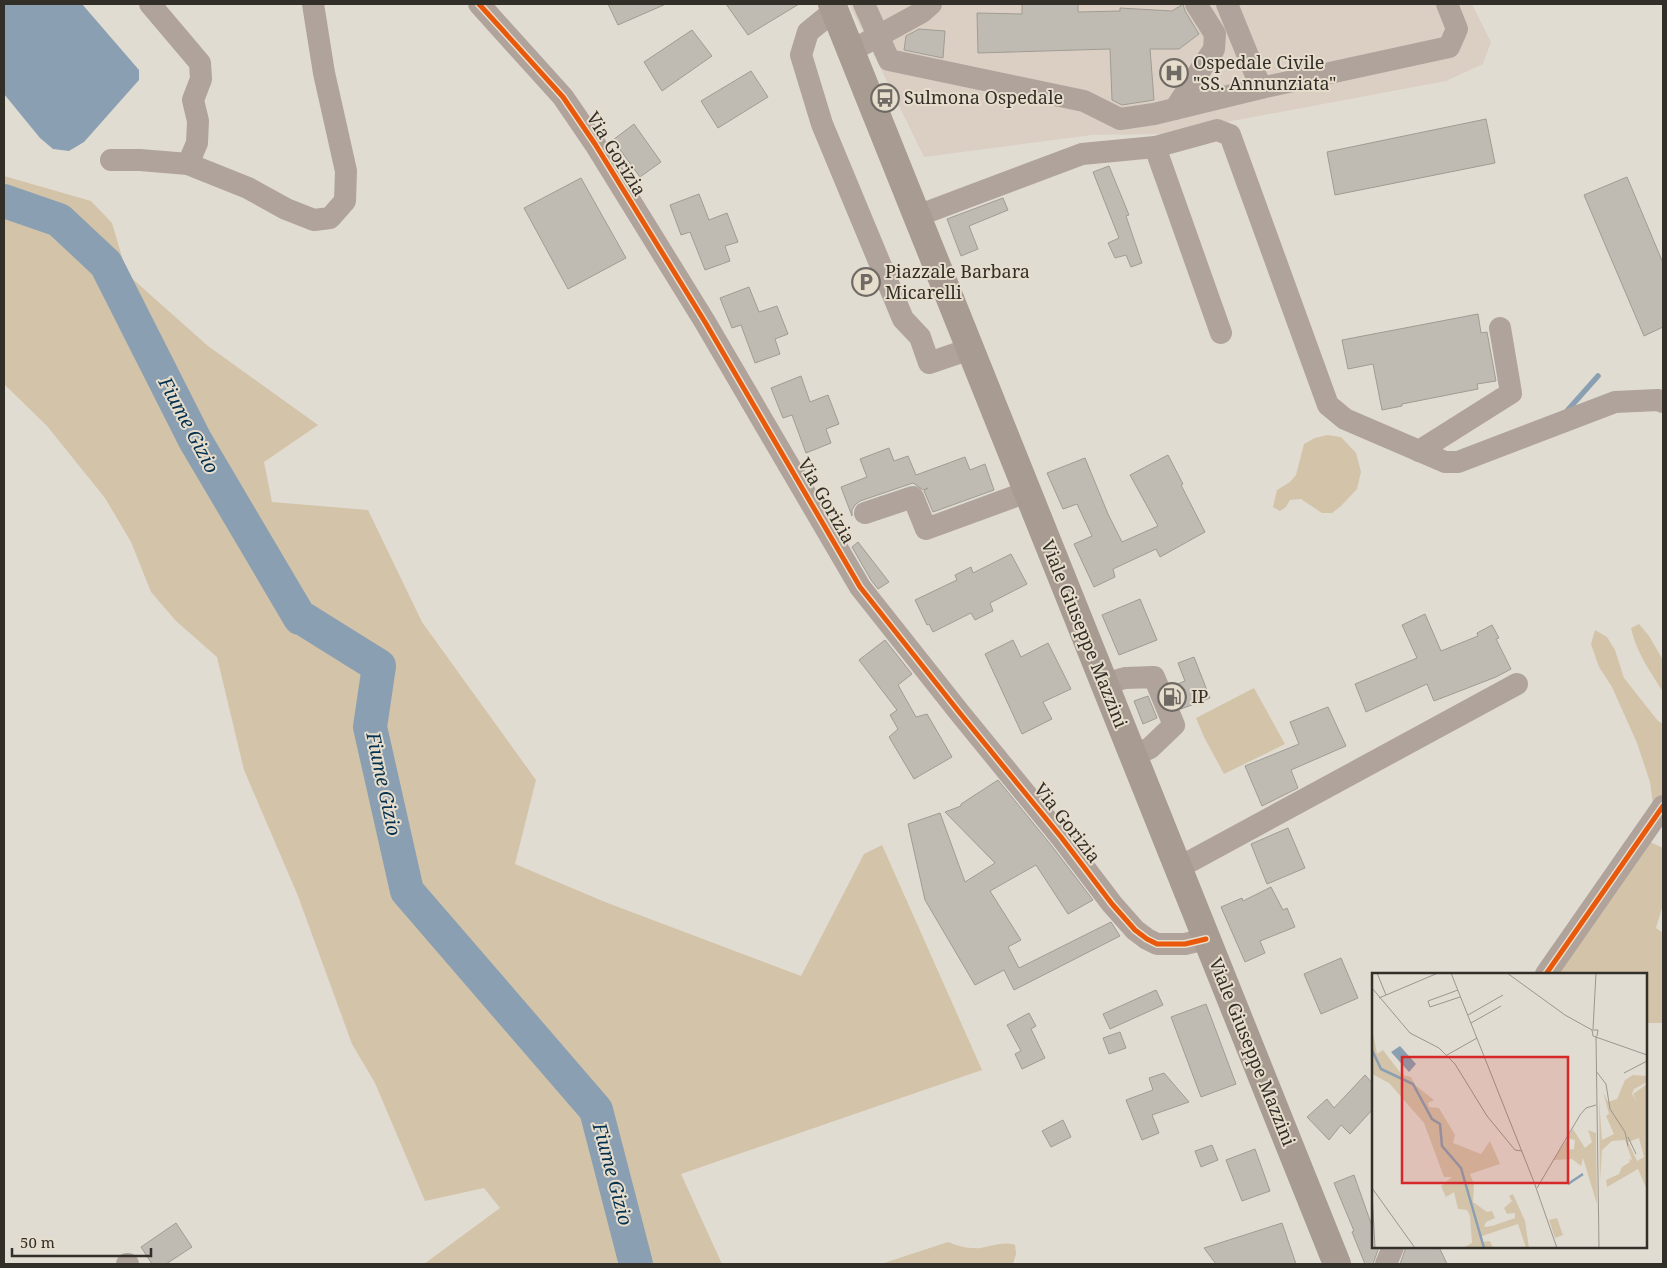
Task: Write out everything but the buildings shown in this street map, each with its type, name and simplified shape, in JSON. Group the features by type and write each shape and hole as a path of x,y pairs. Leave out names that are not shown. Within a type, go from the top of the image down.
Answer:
{"main road":[{"name":"Viale Giuseppe Mazzini","path":"833,7 1337,1264"}],"street":[{"path":"150,4 200,63 201,79 193,100 198,121 197,143 188,164"},
{"path":"112,160 188,164 248,188 286,209 314,220 330,218 345,201 346,171 324,73 313,4"},
{"name":"Via Gorizia","path":"479,4 563,98 595,144 710,330 860,587 1061,837 1112,904 1135,930 1147,940 1157,944 1185,944 1206,939"},
{"path":"864,4 889,60 1084,100 1120,119 1175,109 1449,47 1457,29 1447,4"},
{"path":"851,51 922,12 931,4"},
{"path":"1175,109 1214,49 1216,34 1196,4"},
{"path":"1227,4 1262,88"},
{"path":"833,7 808,32 801,55 822,124 903,319 920,338 929,363 970,348"},
{"path":"917,216 1082,154 1155,147 1217,130 1230,135 1328,405 1345,419 1445,462 1458,462 1615,402 1658,400 1663,402"},
{"path":"1155,147 1221,333"},
{"path":"1419,451 1511,393 1500,328"},
{"path":"865,513 913,497 926,529 1027,492"},
{"path":"1104,684 1124,678 1154,677 1174,725 1150,748 1133,756"},
{"path":"1178,868 1517,684"},
{"path":"1547,973 1663,806"},
{"path":"1386,1264 1393,1248"}],"shaded area":[{"name":"Ospedale Civile \"SS. Annunziata\"","path":"849,4 1472,4 1491,42 1483,64 1446,81 1163,134 1092,135 924,157"},
{"path":"4,176 91,201 112,223 127,274 208,346 318,425 264,462 272,502 368,510 422,622 536,780 515,864 605,902 801,976 864,854 882,845 982,1070 681,1174 722,1264 424,1264 500,1208 484,1188 425,1201 375,1083 352,1044 298,896 244,770 217,657 176,621 151,592 131,542 105,498 47,426 4,384"},
{"path":"1327,435 1341,437 1356,453 1361,472 1357,489 1332,513 1322,513 1301,499 1290,500 1286,507 1280,511 1273,507 1277,490 1290,482 1296,475 1304,444 1315,438"},
{"path":"1639,624 1649,636 1663,660 1663,692 1644,661 1633,637 1631,628"},
{"path":"1595,630 1607,637 1615,650 1624,678 1658,721 1663,724 1663,798 1654,812 1650,782 1637,743 1612,687 1599,667 1591,644"},
{"path":"1254,688 1285,744 1224,774 1196,718"},
{"path":"1646,840 1663,848 1663,904 1656,928 1663,933 1663,1023 1647,1023 1647,973 1552,973"},
{"path":"948,1242 964,1247 976,1248 1011,1244 1015,1245 1016,1254 1013,1264 881,1264"}],"water":[{"path":"4,4 82,4 139,70 139,80 84,142 69,151 53,149 40,138 4,94"}],"waterway":[{"name":"Fiume Gizio","path":"4,201 59,220 106,264 195,440 300,618 379,666 370,727 407,891 596,1110 636,1264"},
{"path":"1566,412 1598,376"}],"cycle path":[{"path":"479,4 563,97 595,144 705,322 860,587 1061,837 1112,904 1135,930 1157,944 1185,944 1206,939"},
{"path":"1547,973 1663,806"}],"place":[{"name":"Ospedale Civile \"SS. Annunziata\"","path":"1174,73"},
{"name":"Sulmona Ospedale","path":"885,98"},
{"name":"Piazzale Barbara Micarelli","path":"866,282"},
{"name":"IP","path":"1172,697"}]}
